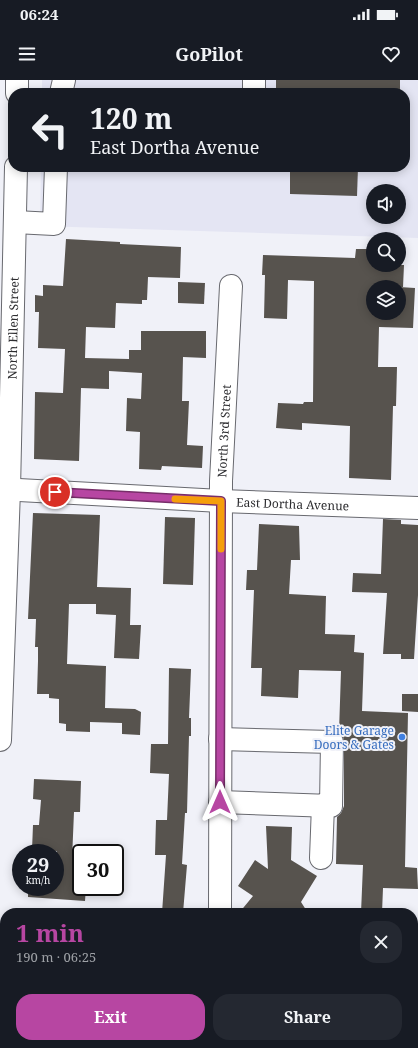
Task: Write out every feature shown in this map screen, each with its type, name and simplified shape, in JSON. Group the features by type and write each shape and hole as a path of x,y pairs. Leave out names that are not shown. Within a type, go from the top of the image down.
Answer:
{"street":[{"name":"North Ellen Street","path":"0,740 5,489 16,172"},
{"path":"14,222 54,224 56,172"},
{"name":"North 3rd Street","path":"220,908 221,501 231,286"},
{"name":"East Dortha Avenue","path":"5,489 221,501 418,508"},
{"path":"220,739 332,742 331,806 220,802"},
{"path":"321,858 323,806"}],"shaded area":[{"path":"42,80 418,80 418,238 406,238 406,232 366,232 366,236 40,226 41,172 410,172 410,88 42,88"}],"building":[{"path":"276,80 400,80 400,88 276,88"},
{"path":"290,172 358,172 357,196 290,194"},
{"path":"66,239 120,242 120,244 181,247 180,278 148,277 147,300 142,300 142,304 116,303 115,328 86,327 85,358 129,359 129,350 141,350 141,331 206,331 206,358 183,357 182,401 189,401 187,445 203,446 202,468 162,466 161,470 139,469 140,432 126,431 127,398 141,399 142,373 109,371 109,389 81,388 79,461 34,459 35,392 63,393 65,349 38,348 39,312 35,312 35,295 43,296 43,285 63,286"},
{"path":"356,249 366,249 366,272 404,272 403,280 366,280 366,320 406,320 406,287 415,288 413,328 379,327 378,367 397,367 396,406 393,406 391,480 349,478 350,426 302,423 302,430 276,428 278,403 303,404 304,402 313,402 314,281 288,280 287,319 264,318 265,275 262,275 263,255 355,258"},
{"path":"178,282 205,283 204,304 178,303"},
{"path":"33,513 100,515 97,587 131,588 130,625 141,625 139,659 114,658 116,615 96,614 96,604 69,604 67,664 106,666 105,708 135,709 141,712 140,735 122,734 122,723 90,722 90,732 66,731 66,724 59,723 59,699 49,698 49,694 37,694 38,647 35,647 36,619 28,619"},
{"path":"165,517 195,518 193,585 163,584"},
{"path":"383,519 401,520 401,524 418,525 418,595 414,659 401,659 401,654 383,654 387,593 352,592 353,573 381,574"},
{"path":"259,524 299,526 300,560 291,560 289,594 326,596 325,634 355,635 354,652 364,653 362,711 408,713 405,867 417,868 418,889 383,888 382,908 361,908 363,865 336,864 337,817 341,813 344,806 344,742 343,736 339,732 341,671 299,670 298,698 261,696 262,668 251,668 254,590 246,590 247,570 257,570"},
{"path":"169,668 191,669 189,718 191,718 191,736 189,736 187,813 185,813 182,864 187,865 183,908 162,908 166,855 155,855 156,820 167,820 169,774 150,773 151,744 168,744"},
{"path":"402,694 418,694 418,712 402,711"},
{"path":"34,779 81,781 80,812 74,812 72,844 72,896 85,896 85,901 28,897 64,896 64,844 32,844 33,825 39,825 41,800 33,799"},
{"path":"266,826 292,827 291,860 317,876 301,902 305,908 243,908 253,896 238,886 255,860 268,869"}],"slow traffic":[{"path":"175,499 221,501 221,549"}],"place":[{"name":"Elite Garage Doors & Gates","path":"402,737"}],"route":[{"path":"55,492 221,501 220,802"}]}
